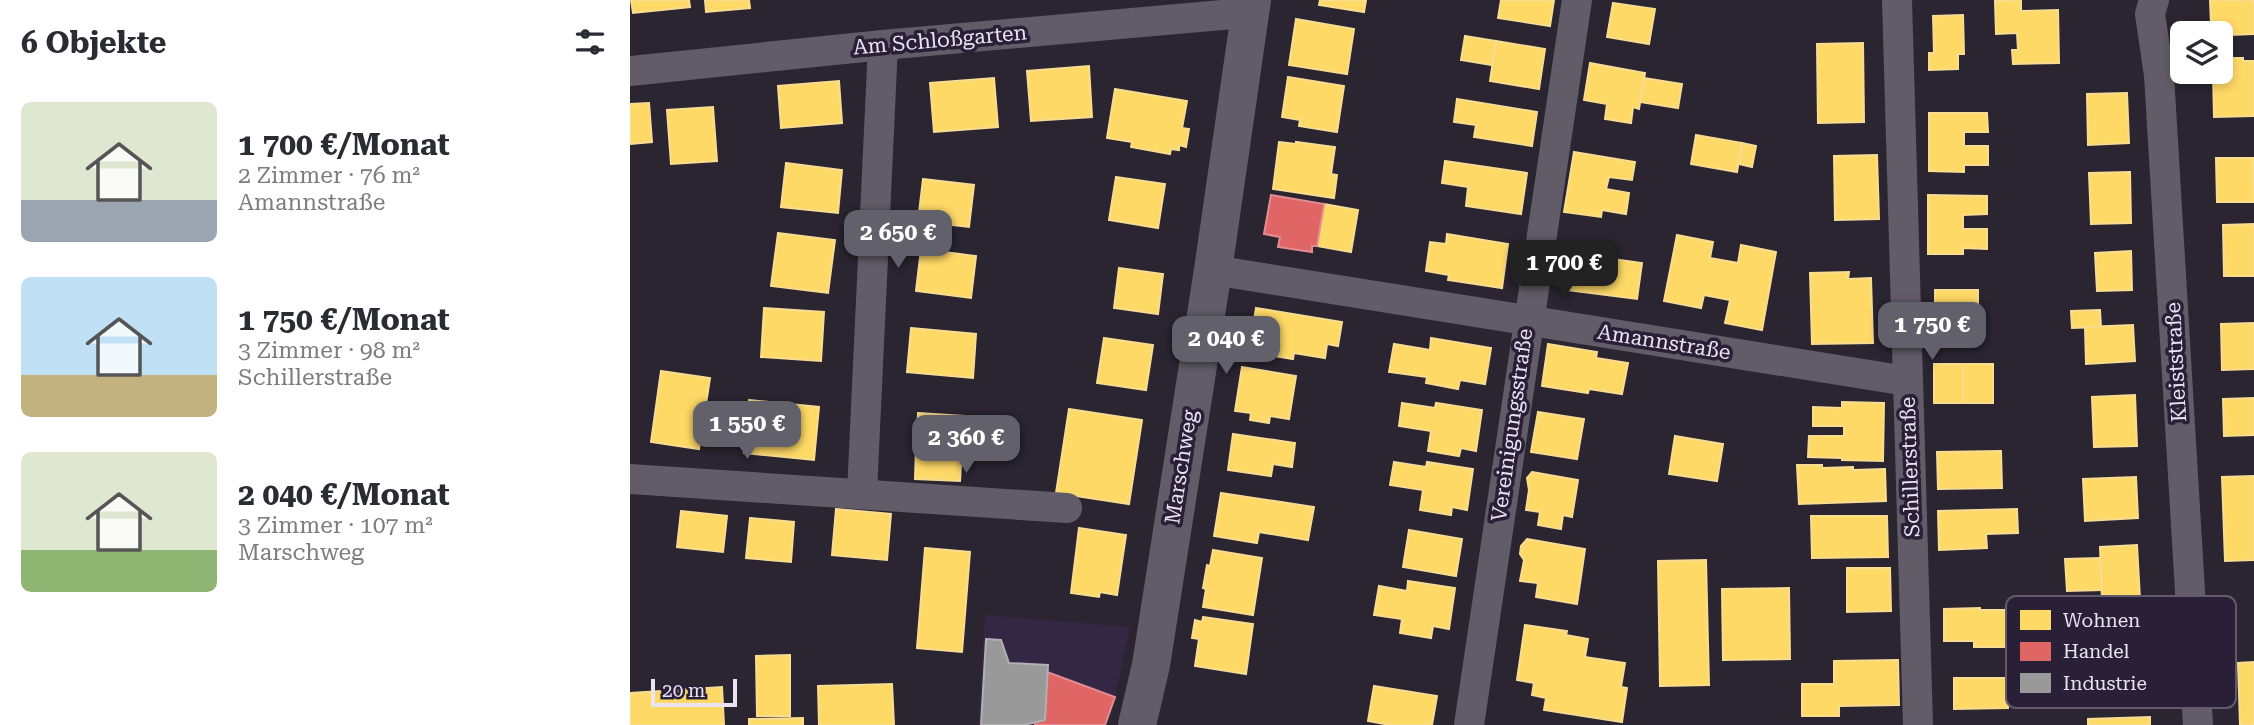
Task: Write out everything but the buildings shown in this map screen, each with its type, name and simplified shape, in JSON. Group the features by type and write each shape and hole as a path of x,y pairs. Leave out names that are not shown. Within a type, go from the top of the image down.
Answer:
{"street":[{"name":"Vereinigungsstraße","path":"1469,725 1577,0"},
{"name":"Schillerstraße","path":"1897,0 1918,725"},
{"name":"Kleiststraße","path":"2154,0 2150,14 2160,75 2190,596"},
{"name":"Am Schloßgarten","path":"630,71 1219,15 1251,8"},
{"name":"Marschweg","path":"1137,725 1151,665 1251,8"},
{"path":"862,493 883,45"},
{"name":"Amannstraße","path":"1213,270 1907,381"},
{"path":"630,479 1067,508"}],"shaded area":[{"path":"985,615 1130,627 1115,697 1105,725 978,725"}]}
